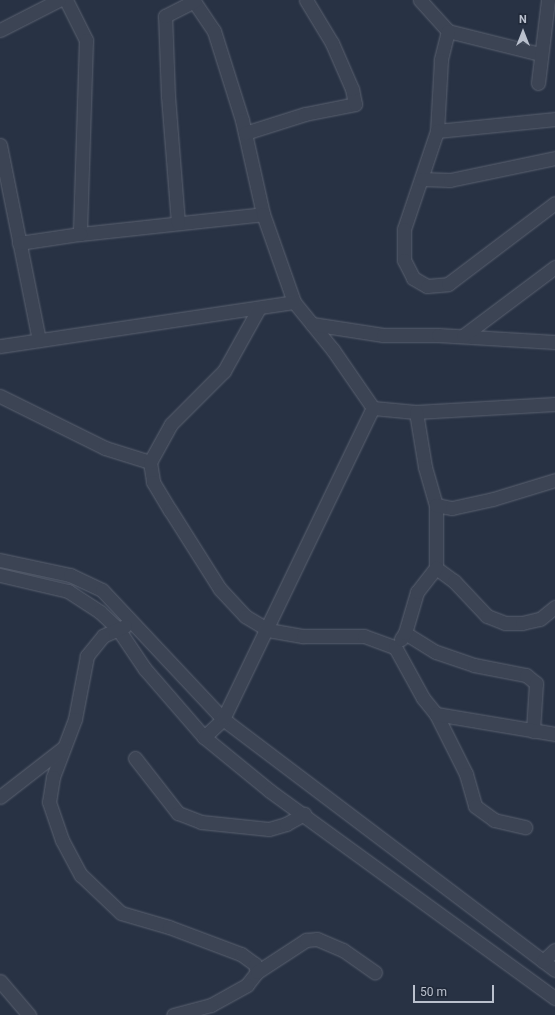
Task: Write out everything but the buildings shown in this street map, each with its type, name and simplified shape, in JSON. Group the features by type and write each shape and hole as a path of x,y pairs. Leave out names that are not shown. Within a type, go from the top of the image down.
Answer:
{"street":[{"path":"0,30 59,0"},
{"path":"66,0 86,40 80,234"},
{"path":"245,133 304,114 355,104 352,89 332,44 306,0"},
{"path":"420,0 448,31 540,54"},
{"path":"538,83 540,54 548,0"},
{"path":"178,223 168,96 165,16 194,1 214,31 245,133 262,214 294,302 312,324 373,408 416,412 555,404"},
{"path":"448,31 441,60 437,131 404,229 404,260 413,278 427,286 448,284 469,271 555,203"},
{"path":"437,131 555,119"},
{"path":"0,145 39,340"},
{"path":"422,179 450,180 555,158"},
{"path":"19,243 80,234 262,214"},
{"path":"463,336 555,267"},
{"path":"0,346 294,302"},
{"path":"259,308 224,371 171,424 150,462 153,482 220,589 244,616 268,630 303,636 364,636 395,647 423,698 436,714 466,774 475,806 494,820 525,827"},
{"path":"312,324 383,335 463,336 555,342"},
{"path":"0,396 105,448 150,462"},
{"path":"204,737 223,718 268,630 373,408"},
{"path":"395,647 405,633 417,592 436,568 436,505 424,467 416,412"},
{"path":"436,505 452,508 493,499 555,480"},
{"path":"0,560 70,575 102,590 134,622 223,718 555,970"},
{"path":"436,568 454,581 488,616 505,623 522,623 540,620 555,607"},
{"path":"0,576 68,591 100,612 118,629 145,669 204,737 270,790 555,998"},
{"path":"134,622 103,636 87,656 75,719 53,778 49,802 62,840 81,875 121,912 169,927 241,954 255,964 257,972"},
{"path":"405,633 436,652 474,665 526,675 536,683 533,731"},
{"path":"436,714 555,734"},
{"path":"0,798 64,748"},
{"path":"135,758 178,813 201,822 269,829 286,824 304,814"},
{"path":"173,1015 211,1005 248,985 257,972 306,940 318,939 343,950 375,972"},
{"path":"543,961 555,950"},
{"path":"0,981 29,1015"}]}
